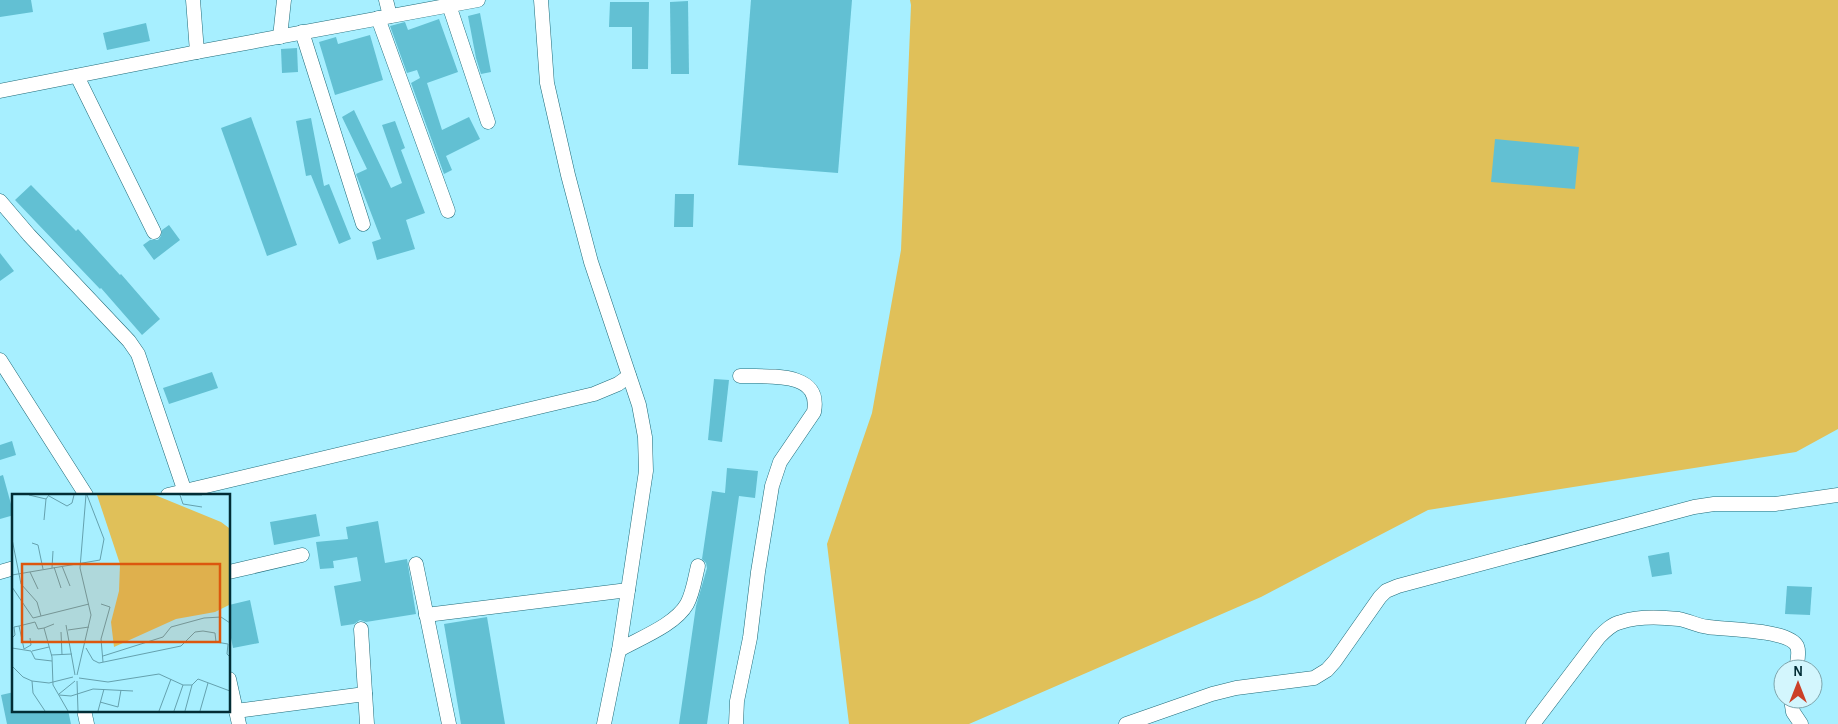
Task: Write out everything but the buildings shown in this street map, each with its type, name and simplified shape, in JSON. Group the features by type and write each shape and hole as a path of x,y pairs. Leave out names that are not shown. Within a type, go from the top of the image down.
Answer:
{"lane":[{"path":"193,0 197,52"},
{"path":"280,37 284,0"},
{"path":"386,0 384,17 448,211"},
{"path":"0,91 478,0"},
{"path":"541,0 547,83 568,175 591,262 639,405 645,437 646,471 619,650 604,724"},
{"path":"450,5 488,122"},
{"path":"302,32 363,224"},
{"path":"77,76 154,232"},
{"path":"0,201 30,236 129,341 138,354 185,492"},
{"path":"0,360 85,494"},
{"path":"174,494 594,394 618,384 629,376"},
{"path":"736,724 737,701 750,638 758,572 772,486 780,462 814,412 816,402 813,392 801,381 740,376"},
{"path":"1126,724 1212,694 1236,688 1314,678 1331,666 1380,597 1386,591 1398,586 1694,507 1714,504 1775,504 1838,495"},
{"path":"230,572 302,555"},
{"path":"416,564 448,724"},
{"path":"619,650 671,622 679,614 687,604 698,566"},
{"path":"426,615 628,590"},
{"path":"1533,724 1599,637 1607,629 1621,622 1644,618 1679,619 1707,627 1748,629 1790,640 1797,646 1797,659"},
{"path":"361,629 367,724"},
{"path":"230,684 237,718 365,694"},
{"path":"1793,709 1801,724"}],"shaded area":[{"path":"910,0 1838,0 1838,429 1796,452 1428,510 1261,597 969,724 849,724 827,544 872,413 901,250"}]}
